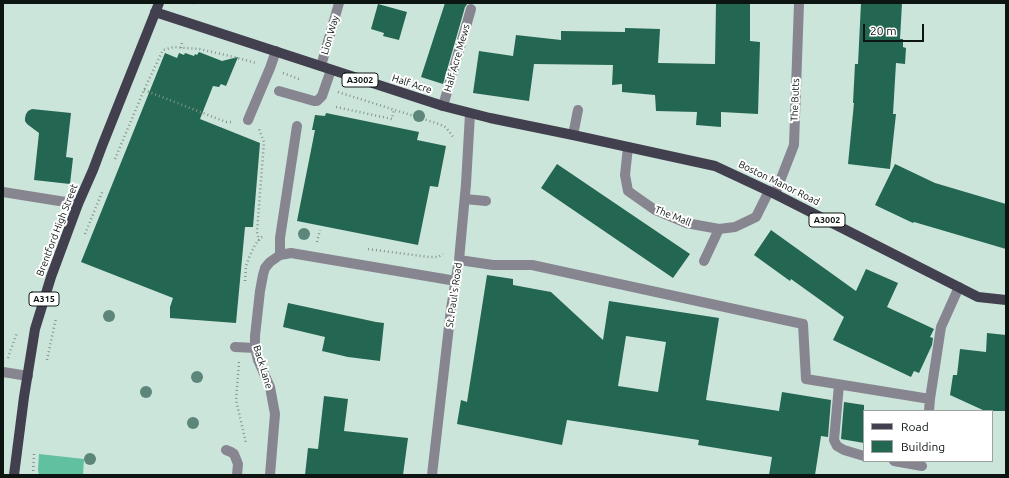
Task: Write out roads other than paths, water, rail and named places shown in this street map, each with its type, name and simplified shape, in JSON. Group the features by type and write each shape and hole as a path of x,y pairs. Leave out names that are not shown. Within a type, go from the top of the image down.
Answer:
{"main road":[{"name":"Half Acre","path":"157,8 326,68 470,114 644,151"},
{"name":"Brentford High Street","path":"14,475 35,329 51,277 78,204 93,170 157,8"},
{"name":"Boston Manor Road","path":"644,151 715,166 772,193 978,297 1006,300"}],"street":[{"name":"Lion Way","path":"279,91 314,101 317,101 322,96 325,88 326,68 339,3"},
{"name":"The Butts","path":"772,193 794,145 798,3"},
{"name":"Half Acre Mews","path":"443,106 471,9"},
{"path":"248,120 276,51"},
{"path":"573,135 578,110"},
{"name":"St. Paul's Road","path":"432,475 451,309 459,260 465,199 470,114"},
{"path":"297,126 280,238 280,255 291,253 456,281"},
{"name":"The Mall","path":"628,147 625,175 628,191 656,210 686,223 719,229 735,227 756,217 772,193"},
{"path":"3,192 78,204"},
{"path":"465,199 486,201"},
{"path":"704,261 719,229"},
{"name":"Back Lane","path":"270,475 275,414 270,387 258,360 255,348 255,336 260,291 265,268 270,262 280,255"},
{"path":"459,260 493,265 532,265 803,324 806,380 930,399"},
{"path":"929,410 941,326 959,287"},
{"path":"237,348 255,348"},
{"path":"3,372 28,376"},
{"path":"839,385 834,440 837,446 844,450 863,456"},
{"path":"226,450 234,454 238,464 237,475"},
{"path":"908,462 922,463 928,475"}]}
